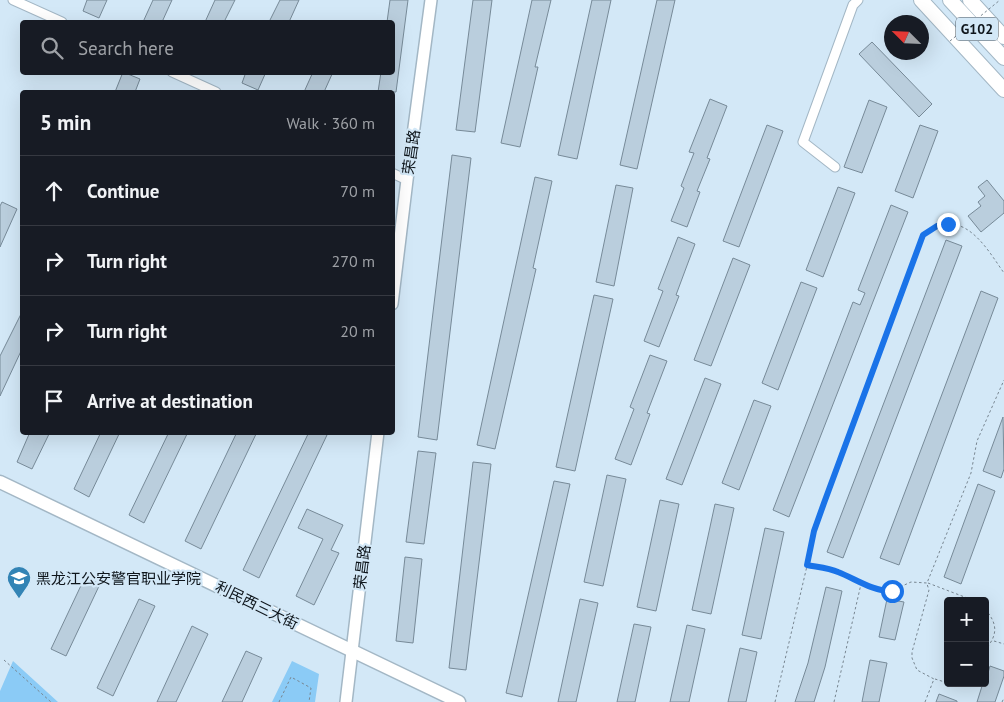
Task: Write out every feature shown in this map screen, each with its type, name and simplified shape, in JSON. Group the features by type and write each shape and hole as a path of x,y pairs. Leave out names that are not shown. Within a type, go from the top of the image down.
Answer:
{"highway":[{"path":"921,0 1004,90"},
{"name":"G102","path":"950,0 1004,58"},
{"name":"G102","path":"970,0 1004,38"}],"main road":[{"name":"利民西三大街","path":"0,482 448,702"},
{"name":"利民西三大街","path":"0,491 459,702"}],"street":[{"path":"13,0 58,20"},
{"name":"荣昌路","path":"395,279 431,0"},
{"path":"836,166 803,142 853,5 858,0"},
{"path":"179,75 212,90"},
{"path":"395,174 407,180"},
{"name":"荣昌路","path":"346,702 378,435"}],"path":[{"path":"950,41 1000,0"},
{"path":"775,702 814,531 923,235 937,226 956,224 963,227 971,232 984,246 1004,273"},
{"path":"944,682 922,674 917,670 912,658 912,652 929,590 927,583 971,473 977,441 1004,380"},
{"path":"807,565 838,572 861,584 886,591 892,591 911,582 927,583 964,597"},
{"path":"834,702 861,584"},
{"path":"989,613 995,629 993,641 989,646"},
{"path":"993,641 1004,644"},
{"path":"4,660 52,702"},
{"path":"279,702 291,677 311,688 309,702"},
{"path":"925,702 934,679"},
{"path":"1002,702 1004,698"}],"shaded area":[{"path":"13,661 58,702 0,702 0,691"},
{"path":"292,661 319,674 315,702 272,702"}],"building":[{"path":"87,0 107,0 99,18 83,11"},
{"path":"153,0 172,0 163,20 144,20"},
{"path":"215,0 235,0 225,20 206,20"},
{"path":"280,0 299,0 290,20 270,20"},
{"path":"390,0 408,0 396,92 395,90 378,90 381,75 395,75 395,20 387,20"},
{"path":"473,0 492,0 475,132 456,130"},
{"path":"532,0 551,0 535,67 538,67 520,147 501,143"},
{"path":"592,0 611,0 577,159 558,155"},
{"path":"657,0 675,0 637,169 620,165"},
{"path":"872,42 884,54 884,60 889,60 932,104 919,117 859,54"},
{"path":"122,75 130,75 140,79 136,90 116,90"},
{"path":"245,75 265,75 258,90 242,83"},
{"path":"312,75 332,75 325,90 305,90"},
{"path":"710,99 727,106 707,158 710,159 697,191 700,192 687,227 671,221 684,188 681,186 694,153 689,152"},
{"path":"869,100 887,107 862,173 844,167"},
{"path":"767,125 783,131 739,247 723,241"},
{"path":"920,125 938,131 913,198 895,191"},
{"path":"452,155 471,158 437,440 418,437"},
{"path":"535,177 552,181 533,268 536,269 495,449 477,445"},
{"path":"987,180 1004,201 1004,213 981,232 968,216 981,206 978,202 985,196 978,187"},
{"path":"616,185 633,188 614,286 596,282"},
{"path":"838,187 855,193 823,277 806,270"},
{"path":"2,202 17,209 0,247 0,206"},
{"path":"891,205 908,212 789,517 773,510 853,302 860,305 865,293 858,290"},
{"path":"678,237 695,244 676,295 679,296 659,347 644,341 663,291 658,289"},
{"path":"946,240 962,246 843,558 827,552"},
{"path":"733,258 750,265 711,366 694,360"},
{"path":"801,282 817,288 778,390 762,383"},
{"path":"981,291 998,298 899,565 880,558"},
{"path":"594,295 613,299 575,471 556,467"},
{"path":"20,316 20,353 0,396 0,356"},
{"path":"650,355 667,361 647,413 650,414 631,465 615,459 634,409 630,407"},
{"path":"705,378 721,384 682,485 666,479"},
{"path":"754,400 771,406 739,490 722,483"},
{"path":"1003,417 1004,469 1001,478 983,471"},
{"path":"29,435 49,435 32,469 17,462"},
{"path":"100,435 119,435 89,497 74,489"},
{"path":"168,435 187,435 144,523 129,515"},
{"path":"236,435 256,435 201,549 185,541"},
{"path":"308,435 327,435 259,578 243,570"},
{"path":"418,451 436,453 424,544 406,542"},
{"path":"473,462 491,464 466,670 449,668"},
{"path":"607,475 626,479 603,586 584,582"},
{"path":"554,481 570,484 522,697 506,693"},
{"path":"978,484 995,491 961,584 944,577"},
{"path":"660,500 679,504 656,611 637,607"},
{"path":"715,504 734,508 711,614 692,610"},
{"path":"307,509 343,525 331,550 339,553 314,605 296,596 323,539 298,528"},
{"path":"765,528 784,532 761,639 742,635"},
{"path":"405,557 422,559 413,643 396,641"},
{"path":"85,577 100,584 66,656 51,649"},
{"path":"826,587 842,591 825,667 814,702 795,702 808,663"},
{"path":"139,599 155,606 113,696 97,688"},
{"path":"580,599 598,603 576,702 558,702"},
{"path":"887,599 904,602 895,640 879,637"},
{"path":"634,624 651,627 635,702 617,702"},
{"path":"687,625 705,629 689,702 670,702"},
{"path":"192,626 208,634 176,702 157,702"},
{"path":"740,648 757,652 746,702 728,702"},
{"path":"246,651 262,658 242,702 222,702"},
{"path":"870,660 887,663 879,702 862,702"},
{"path":"990,666 1004,671 995,702 977,702 982,687 989,687"},
{"path":"939,694 957,701 957,702 936,702"}],"place":[{"name":"黑龙江公安警官职业学院","path":"19,599"}],"route":[{"path":"892,591 861,584 838,572 807,565 814,531 923,235 937,226 948,224"}]}
